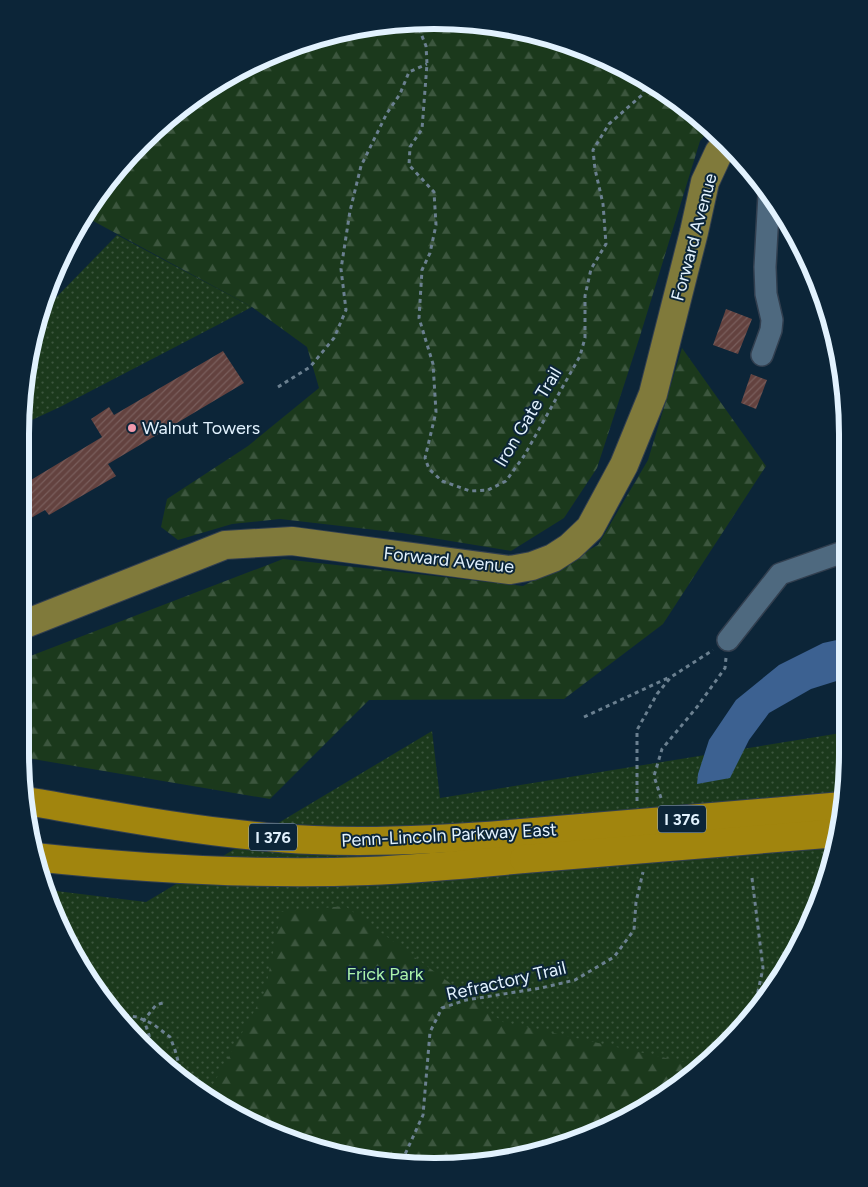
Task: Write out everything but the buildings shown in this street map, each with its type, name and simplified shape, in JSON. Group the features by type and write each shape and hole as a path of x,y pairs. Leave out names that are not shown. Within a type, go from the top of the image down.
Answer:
{"highway":[{"name":"Penn-Lincoln Parkway East","path":"32,802 203,830 312,840 420,840 523,846 831,833"},
{"name":"Penn-Lincoln Parkway East","path":"43,858 150,868 222,871 378,871 523,846 836,807"}],"main road":[{"name":"Forward Avenue","path":"29,622 225,545 292,541 510,570 532,566 553,558 570,547 590,528 624,465 653,394 694,232 704,182 722,148"}],"lane":[{"path":"762,355 771,330 772,320 766,294 765,267 769,206"},
{"path":"728,640 780,574 839,553"}],"path":[{"name":"Iron Gate Trail","path":"419,30 426,46 427,64 422,129 410,147 409,164 434,192 436,225 430,253 422,270 419,318 433,364 436,412 425,458 429,469 442,481 470,491 488,490 506,482 524,456 580,356 585,338 585,296 591,269 606,244 603,204 595,169 594,150 608,124 642,95 644,88"},
{"path":"278,387 310,367 334,338 346,310 341,269 350,211 361,166 387,113 400,94 409,72 427,64"},
{"path":"584,717 671,677 728,640"},
{"path":"660,803 662,796 654,776 662,749 697,707 725,668 728,640"},
{"path":"638,803 637,730 658,694 671,677"},
{"name":"Refractory Trail","path":"404,1157 423,1114 430,1032 442,1008 466,1000 541,988 575,980 614,957 634,930 636,902 643,878 642,869"},
{"path":"752,878 763,968 756,999"},
{"path":"144,1020 156,1004 166,1002"},
{"path":"125,1015 137,1016 153,1024 170,1037 180,1069"},
{"path":"144,1020 150,1043"}],"green space":[{"path":"407,30 461,30 513,37 564,50 637,83 681,112 706,134 700,141 597,468 564,518 511,551 402,533 280,519 232,524 178,540 161,527 167,499 248,446 319,388 307,347 252,307 90,219 112,187 129,167 147,147 187,112 231,83 304,50 355,37"},
{"path":"117,235 252,307 29,421 32,381 50,304"},
{"path":"682,348 766,466 663,624 564,699 369,700 270,799 29,758 29,657 283,559 523,586 598,545 648,460"},
{"name":"Frick Park","path":"432,731 440,798 839,733 836,806 818,883 785,956 756,1000 721,1040 681,1075 659,1090 637,1104 589,1127 539,1144 487,1155 461,1157 434,1158 381,1155 304,1137 231,1104 187,1075 167,1058 147,1040 112,1000 83,956 53,891 146,902"},
{"path":"345,906 503,1022 694,1064 681,1075 637,1104 589,1127 539,1144 487,1155 434,1158 381,1155 304,1137 255,1116 210,1090 265,992 281,912"}],"water":[{"path":"839,640 839,680 811,689 769,713 749,740 730,778 697,784 698,774 709,740 736,700 779,665 823,643"}],"place":[{"name":"Walnut Towers","path":"132,428"}]}
